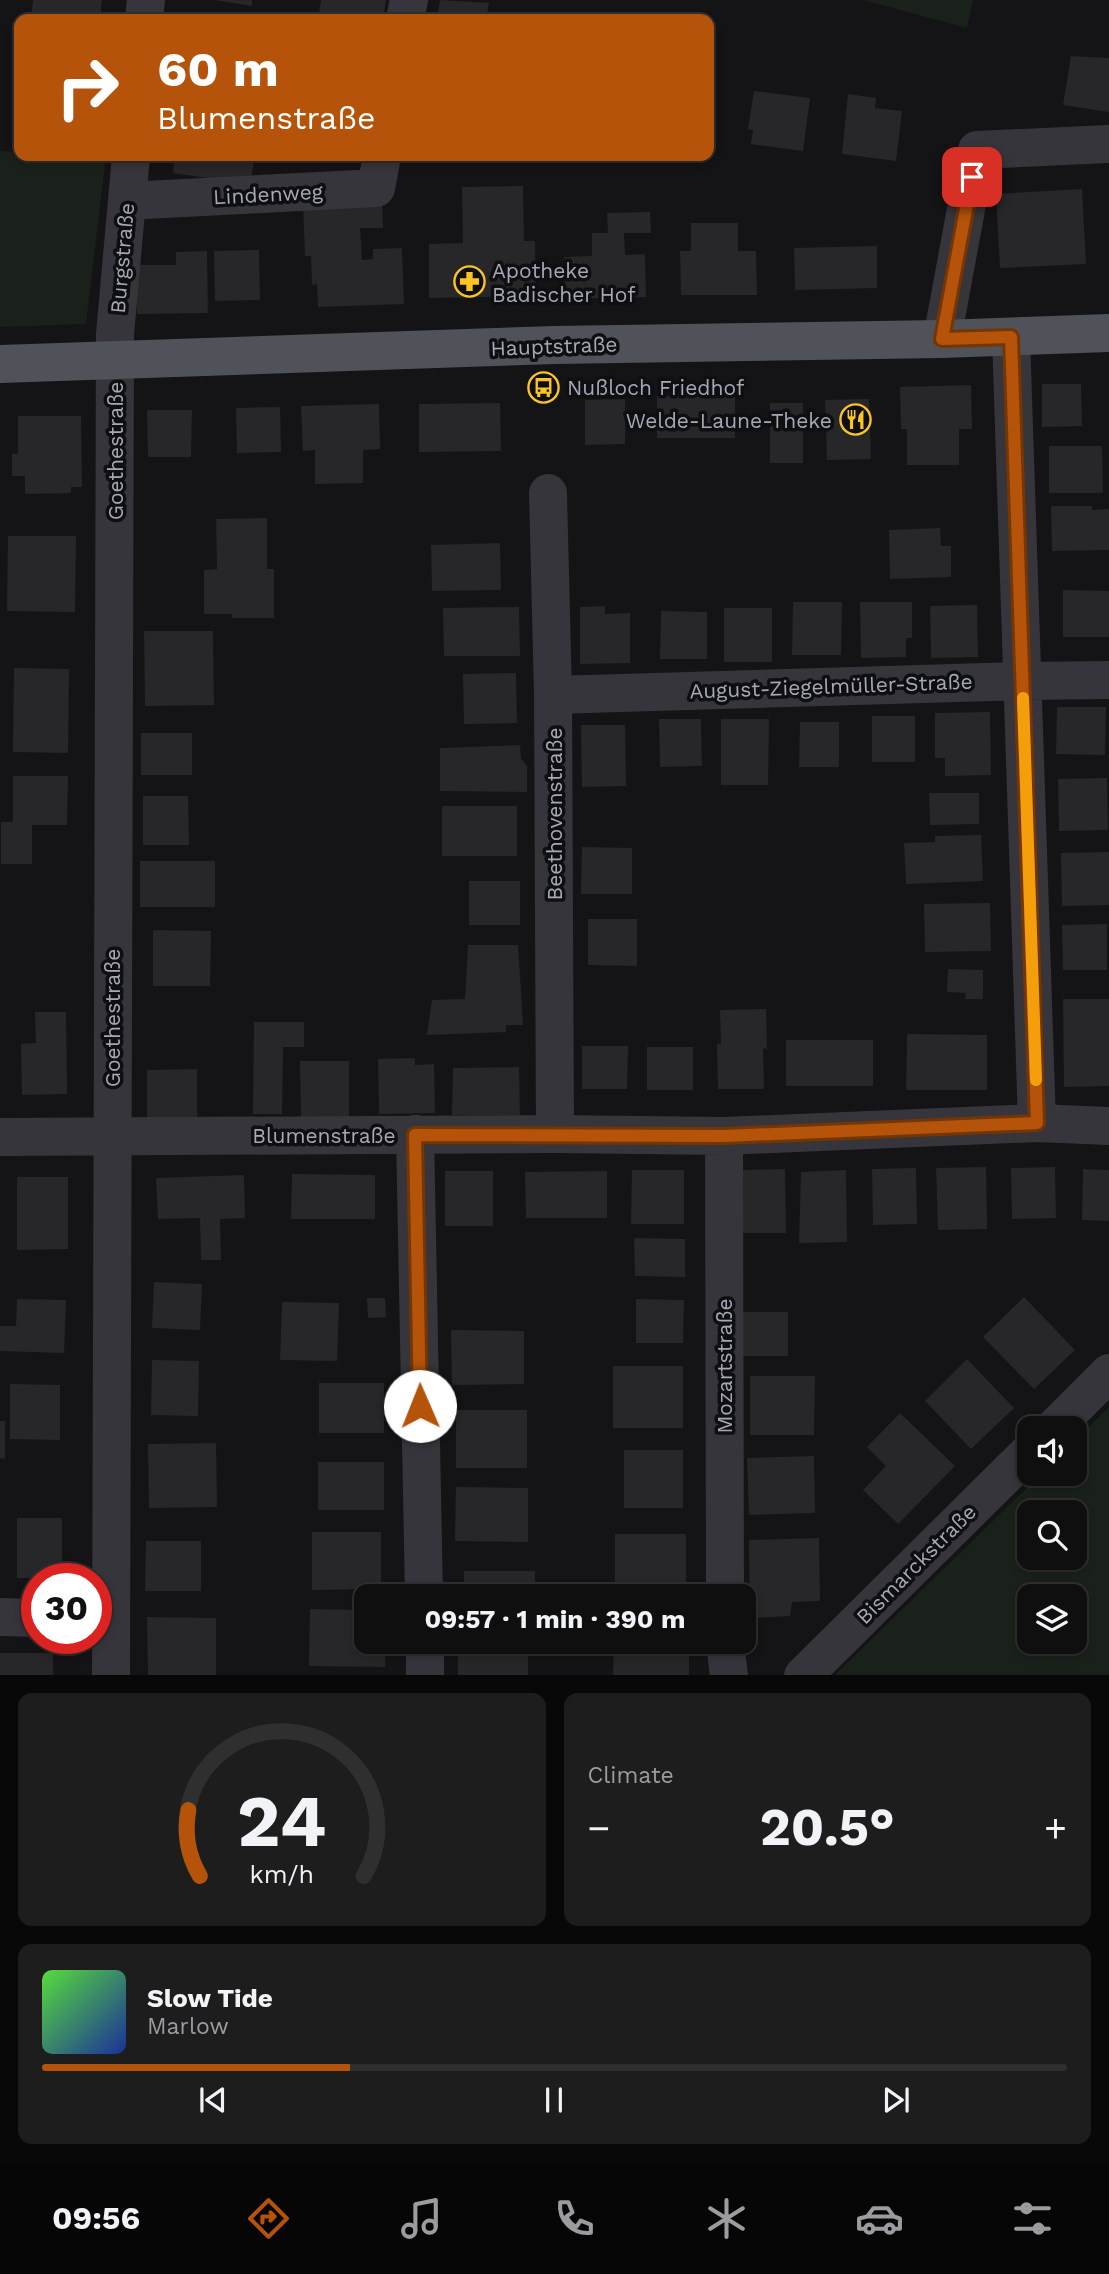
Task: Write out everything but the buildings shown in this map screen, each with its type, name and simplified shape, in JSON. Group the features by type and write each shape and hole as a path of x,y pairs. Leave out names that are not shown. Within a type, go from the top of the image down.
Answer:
{"main road":[{"name":"Hauptstraße","path":"0,363 555,345 942,339 1109,333"}],"street":[{"path":"942,339 977,150 1109,144"},
{"name":"Burgstraße","path":"116,360 131,161"},
{"name":"Lindenweg","path":"127,201 376,188 381,161"},
{"path":"1011,337 1037,1123"},
{"name":"Goethestraße","path":"105,1563 111,1136 116,360"},
{"name":"Beethovenstraße","path":"548,493 554,695 555,1134"},
{"name":"August-Ziegelmüller-Straße","path":"554,695 1109,680"},
{"name":"Blumenstraße","path":"0,1137 555,1134 724,1136 1037,1123 1109,1126"},
{"path":"415,1135 424,1584"},
{"name":"Mozartstraße","path":"724,1136 725,1584"},
{"path":"1066,1416 1109,1373"},
{"name":"Bismarckstraße","path":"803,1675 1017,1464"},
{"path":"0,1617 21,1618"},
{"name":"Goethestraße","path":"108,1654 111,1675"},
{"path":"425,1654 425,1675"},
{"path":"726,1654 729,1675"}],"shaded area":[{"path":"863,0 973,0 967,28"},
{"path":"0,151 14,152 14,161 105,161 86,324 0,327"},
{"path":"1109,1407 1109,1675 835,1675 1029,1486 1087,1486 1087,1429"}],"slow traffic":[{"path":"1023,698 1036,1080"}],"place":[{"name":"Apotheke Badischer Hof","path":"469,282"},
{"name":"Nußloch Friedhof","path":"544,387"},
{"name":"Welde-Laune-Theke","path":"855,420"}],"route":[{"path":"420,1406 415,1135 724,1136 1037,1123 1011,337 942,339 972,177"}]}
